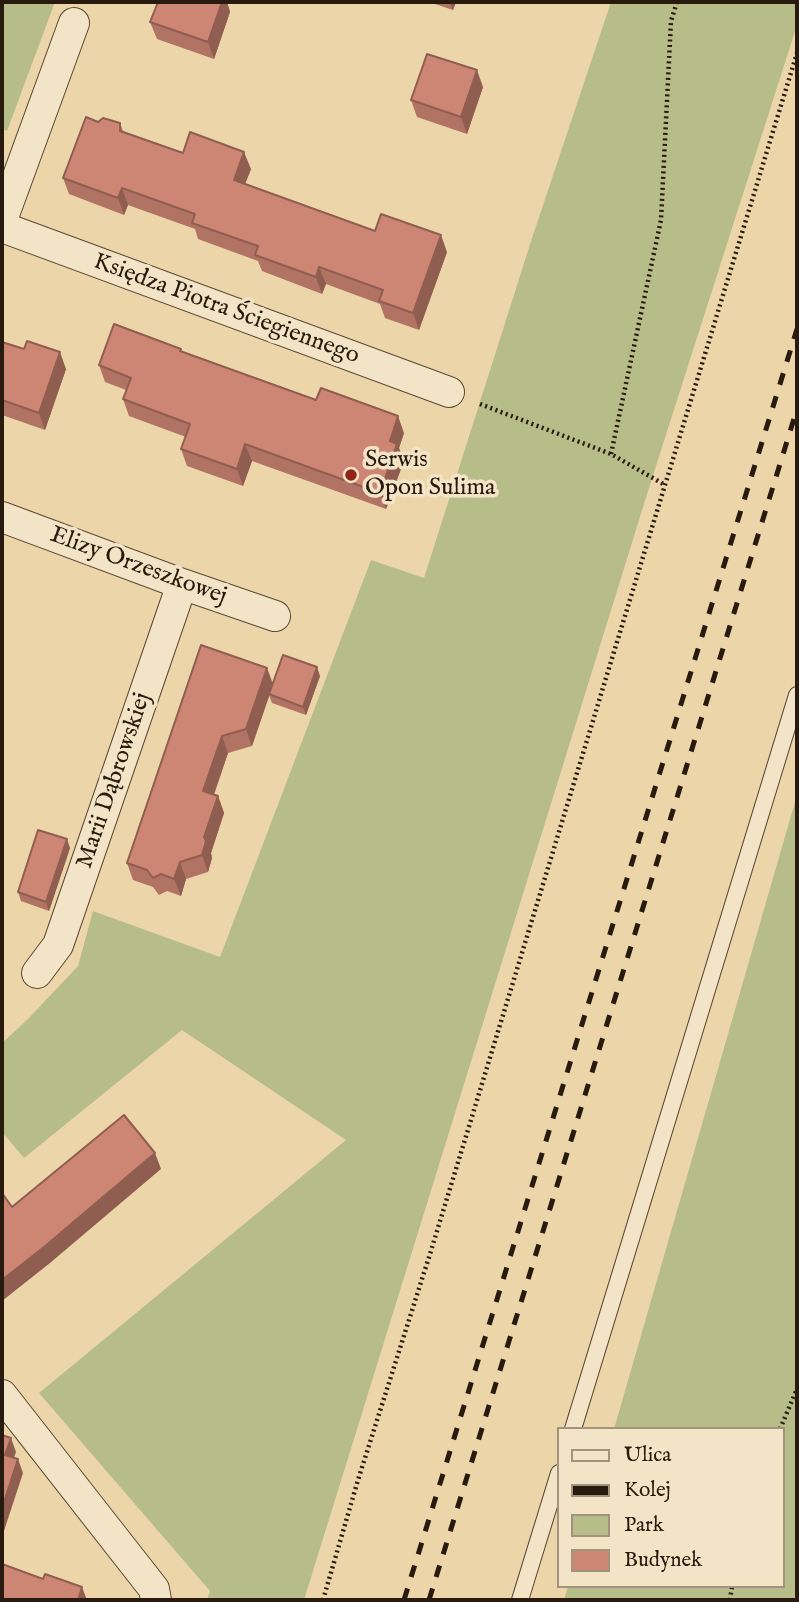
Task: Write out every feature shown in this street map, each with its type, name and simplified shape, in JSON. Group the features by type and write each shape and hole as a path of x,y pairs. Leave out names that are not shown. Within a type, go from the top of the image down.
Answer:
{"street":[{"path":"2,220 74,23"},
{"name":"Księdza Piotra Ściegiennego","path":"2,227 449,393"},
{"name":"Elizy Orzeszkowej","path":"2,517 275,617"},
{"name":"Marii Dąbrowskiej","path":"37,972 58,945 182,584"},
{"path":"2,1395 155,1589 156,1600"}],"lane":[{"path":"574,1427 797,695"},
{"path":"520,1600 558,1477"}],"path":[{"path":"611,454 661,220 671,21 677,2"},
{"path":"323,1600 797,53"},
{"path":"449,393 611,454 665,485"},
{"path":"781,1427 797,1389"}],"green space":[{"path":"2,2 55,2 7,131 2,129"},
{"path":"611,2 797,2 797,25 648,491 304,1600 207,1600 210,1591 39,1393 346,1140 182,1030 24,1158 2,1132 2,1043 78,966 93,911 220,957 371,560 424,578 533,235"},
{"path":"797,795 797,1600 564,1600 567,1588 785,1588 785,1427 615,1427"}],"building":[{"path":"158,2 222,2 208,42 150,22"},
{"path":"427,54 477,70 461,117 411,100"},
{"path":"86,117 98,122 103,118 120,123 120,131 183,153 190,132 244,152 234,180 375,231 381,214 441,235 413,313 379,301 383,290 319,267 316,277 255,255 258,246 192,223 195,214 122,188 118,198 63,178"},
{"path":"114,324 316,400 321,388 398,416 390,441 397,444 380,493 245,444 237,469 181,449 190,424 123,399 131,378 99,365"},
{"path":"27,341 60,352 39,413 2,400 2,342 24,349"},
{"path":"201,645 267,668 246,729 222,736 203,791 218,796 204,837 206,841 202,855 180,862 174,879 161,874 153,878 147,870 127,863"},
{"path":"283,655 317,667 303,707 269,694"},
{"path":"38,830 67,839 46,902 18,892"},
{"path":"124,1115 155,1153 2,1280 2,1193 12,1207"},
{"path":"2,1435 11,1438 5,1455 18,1459 2,1508"},
{"path":"2,1564 43,1579 45,1574 82,1587 78,1600 2,1600"}],"railway":[{"path":"404,1600 797,329"},
{"path":"429,1600 797,409"}],"place":[{"name":"Serwis Opon Sulima","path":"351,475"}]}
